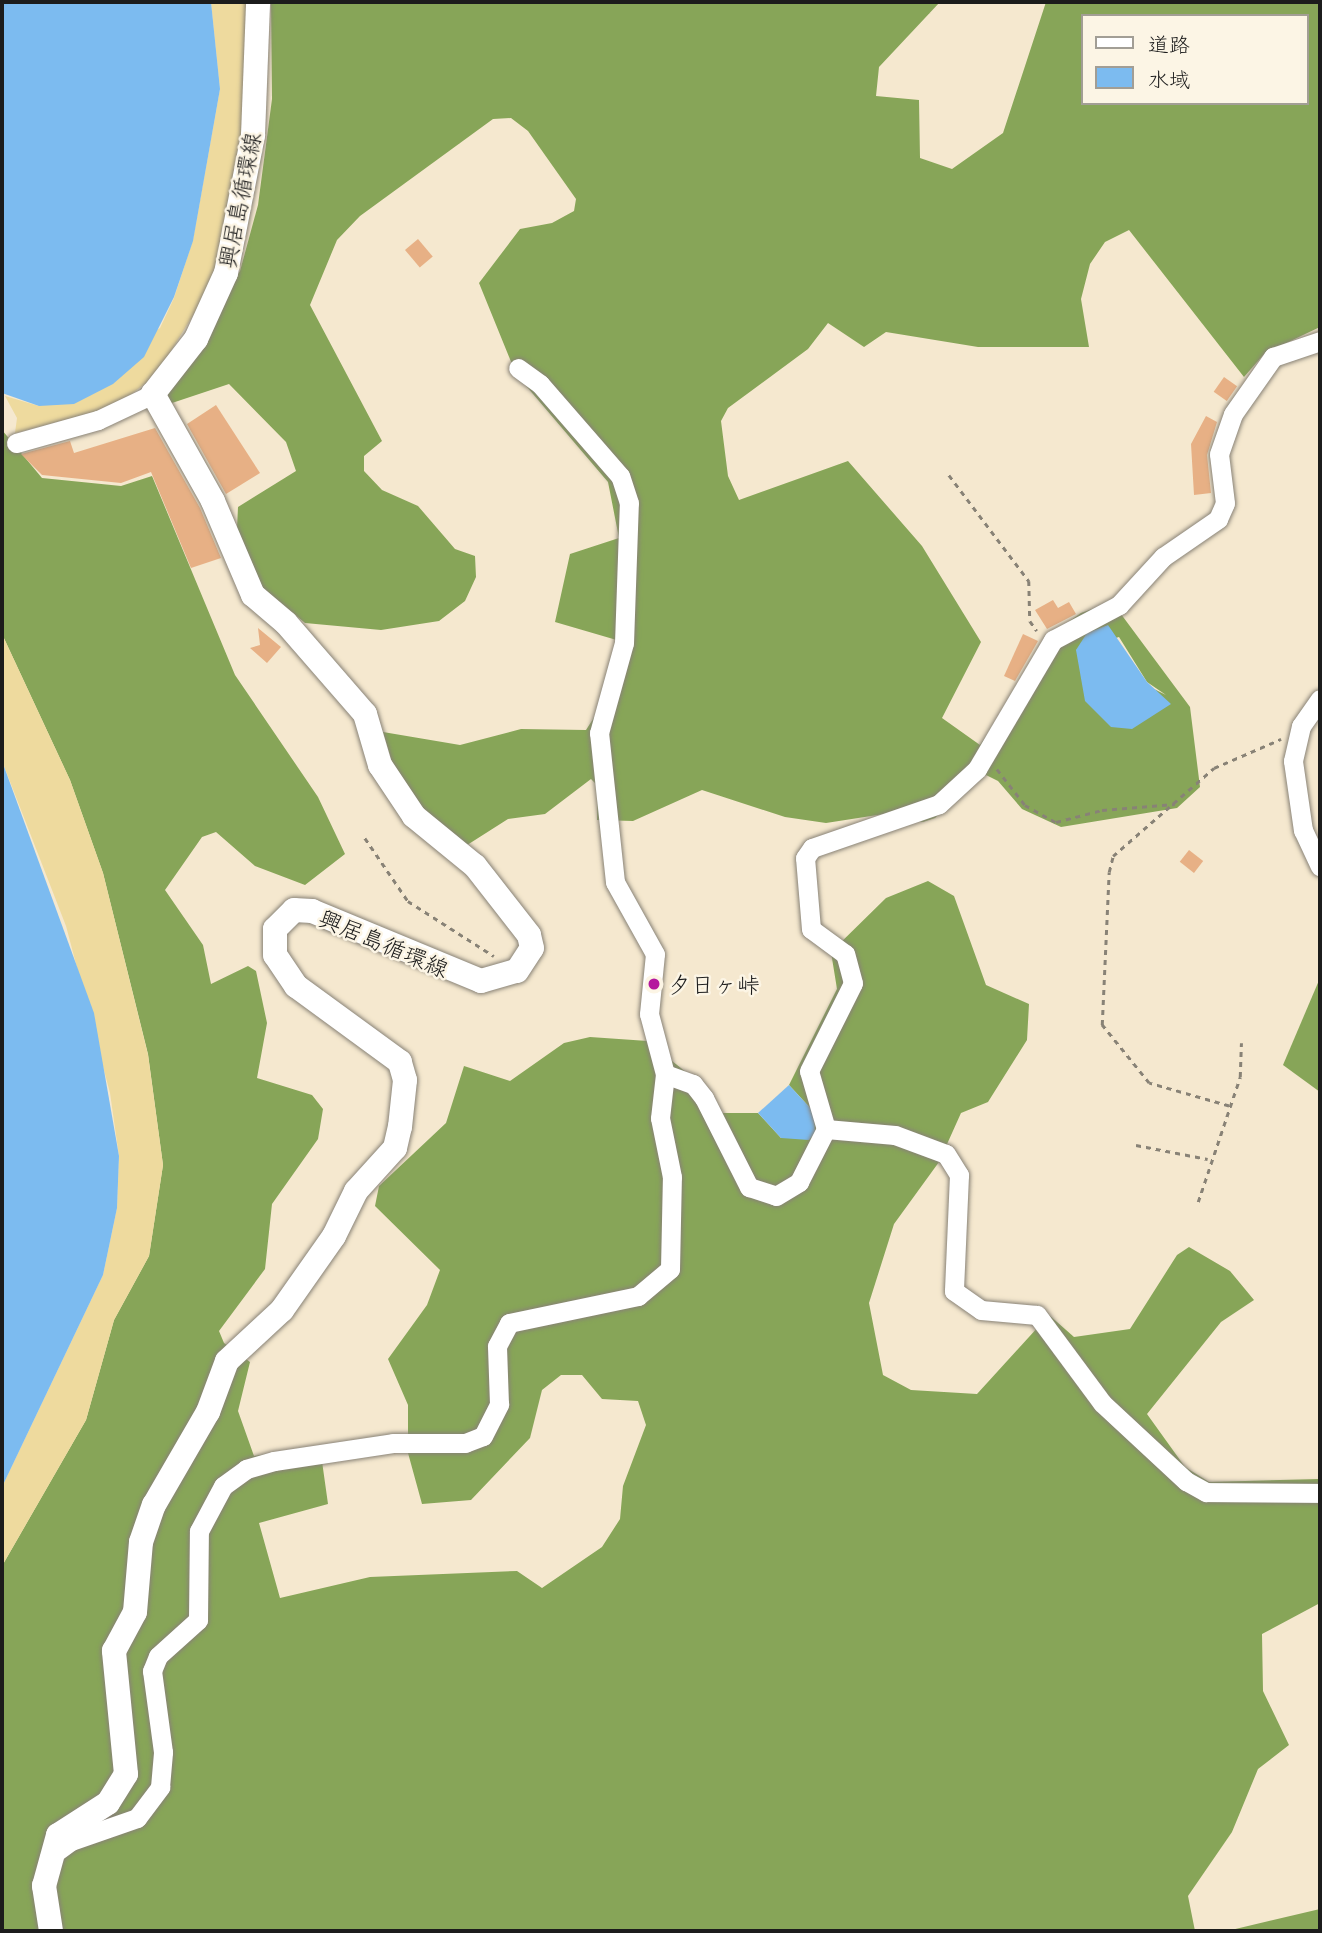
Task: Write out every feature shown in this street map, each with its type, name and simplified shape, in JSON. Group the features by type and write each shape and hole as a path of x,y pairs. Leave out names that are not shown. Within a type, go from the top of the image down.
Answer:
{"main road":[{"name":"興居島循環線","path":"153,394 196,339 226,273 252,147 258,2"},
{"path":"153,394 213,501 253,595 286,623 365,715 380,765 414,816 475,866 529,935 529,956"},
{"name":"興居島循環線","path":"51,1931 45,1919 49,1857 58,1835 108,1803 125,1774 114,1651 135,1612 141,1542 154,1505 208,1412 227,1361 282,1310 398,1138 405,1080 400,1062 296,986 275,955 275,929 293,910 312,911 481,981 509,975 529,956"}],"street":[{"path":"826,1129 809,1090 809,1071 853,983 845,954 811,929 805,858 812,848 939,803 987,754 1048,646 1075,623 1119,605 1163,557 1218,519 1225,503 1219,454 1233,414 1273,357 1320,341"},
{"path":"49,1857 71,1841 138,1818 160,1787 163,1752 152,1671 158,1657 198,1620 199,1531 223,1486 246,1469 274,1461 393,1443 465,1443 484,1436 499,1404 497,1346 509,1323 638,1296 658,1286 675,1252 660,1118 665,1074 650,1028 652,941 615,882 609,857 608,784 599,733 624,643 627,491 540,384 518,368"},
{"path":"16,443 88,423 153,394"},
{"path":"1320,699 1301,726 1294,790 1320,866"},
{"path":"665,1074 693,1084 738,1174 764,1196 788,1193 799,1182 826,1129"},
{"path":"826,1129 895,1135 946,1154 959,1175 954,1291 981,1310 1037,1315 1102,1403 1186,1481 1206,1492 1320,1493"}],"path":[{"path":"949,475 1029,581 1030,621 1048,646"},
{"path":"1229,1106 1149,1083 1098,1013 1109,953 1113,856 1214,768 1259,753 1301,726"},
{"path":"987,754 1025,805 1056,822 1072,820 1102,810 1175,804"},
{"path":"365,838 408,901 486,956 529,956"},
{"path":"1198,1202 1208,1160 1240,1077 1241,1043"},
{"path":"1136,1145 1208,1160"}],"green space":[{"path":"271,2 940,2 879,67 876,96 919,100 920,158 952,169 1003,133 1046,2 1320,2 1320,327 1265,353 1244,377 1129,230 1105,242 1090,264 1081,299 1089,347 978,347 886,332 864,347 828,323 808,349 728,408 721,421 728,476 739,500 848,461 922,546 981,642 942,718 980,745 1017,693 1044,639 1081,613 1112,602 1190,707 1200,787 1177,808 1061,827 1022,809 998,781 982,773 935,818 923,822 884,814 826,823 785,817 702,790 633,821 597,820 598,786 591,779 545,814 508,819 453,854 409,819 383,732 460,745 521,729 586,730 606,699 620,641 555,622 570,554 619,538 608,482 516,374 479,283 520,229 552,223 574,211 576,199 528,131 511,118 493,119 360,216 337,240 310,305 382,441 364,456 364,471 382,490 418,506 455,549 475,556 476,577 465,601 439,621 381,630 305,623 262,587 237,528 238,507 296,471 286,442 229,384 169,404 164,388 240,271 258,205 272,99","holes":["1119,637 1147,682 1166,695 1076,650"]},
{"path":"2,430 42,478 121,486 152,476 235,675 318,797 345,854 305,885 255,866 216,832 202,837 165,890 203,945 211,984 248,966 256,971 267,1023 257,1078 312,1095 323,1109 318,1139 272,1204 265,1269 219,1331 224,1343 250,1362 238,1411 254,1456 320,1447 328,1504 259,1523 280,1598 370,1577 517,1571 542,1588 602,1547 620,1519 623,1486 646,1425 638,1401 602,1399 582,1375 561,1375 542,1390 530,1438 471,1500 422,1504 408,1453 408,1405 388,1359 427,1305 440,1270 375,1206 379,1186 446,1123 464,1066 510,1081 564,1043 590,1037 662,1042 672,1061 706,1088 720,1113 758,1113 781,1138 814,1112 789,1085 837,989 831,952 886,898 928,881 954,896 986,985 1029,1004 1027,1040 988,1102 961,1113 939,1162 894,1224 869,1303 883,1375 911,1390 977,1394 1049,1315 1074,1337 1130,1329 1177,1255 1189,1247 1230,1271 1254,1300 1221,1322 1147,1414 1185,1467 1209,1482 1320,1479 1320,1603 1262,1634 1263,1691 1289,1745 1258,1769 1232,1832 1188,1896 1195,1931 2,1931 2,1566 86,1420 114,1320 149,1256 163,1165 148,1054 103,873 70,780 2,634"},
{"path":"1320,978 1320,1092 1283,1065"},
{"path":"1320,1909 1320,1931 1227,1931"}],"sand":[{"path":"211,2 248,2 250,28 239,160 222,249 205,296 156,375 129,396 99,411 15,433 17,418 5,396 39,406 160,328 174,298 193,240 220,89"},
{"path":"2,634 70,780 103,873 148,1055 163,1165 149,1256 114,1320 86,1420 2,1566 2,1487 103,1275 117,1208 119,1156 110,1093 66,926 2,761"}],"water":[{"path":"2,2 211,2 220,89 193,241 174,297 144,357 113,384 74,404 39,406 2,393"},
{"path":"1108,625 1147,682 1171,704 1132,729 1111,727 1085,701 1076,650 1087,633"},
{"path":"2,761 94,1013 119,1156 117,1208 103,1275 2,1487"},
{"path":"789,1085 814,1112 815,1133 809,1140 781,1138 758,1113"}],"building":[{"path":"418,239 433,257 420,268 405,250"},
{"path":"1224,377 1237,386 1227,401 1214,392"},
{"path":"216,405 260,473 226,494 187,424"},
{"path":"1206,416 1217,422 1207,455 1211,493 1194,495 1191,444"},
{"path":"155,428 200,508 221,558 191,568 151,472 121,483 42,475 21,454 70,441 74,453"},
{"path":"1053,600 1058,608 1069,602 1076,614 1047,629 1035,610"},
{"path":"258,628 281,647 267,663 250,648 260,645"},
{"path":"1023,634 1038,641 1015,681 1004,676"},
{"path":"1189,850 1203,861 1194,873 1180,862"}],"place":[{"name":"夕日ヶ峠","path":"654,984"}]}
